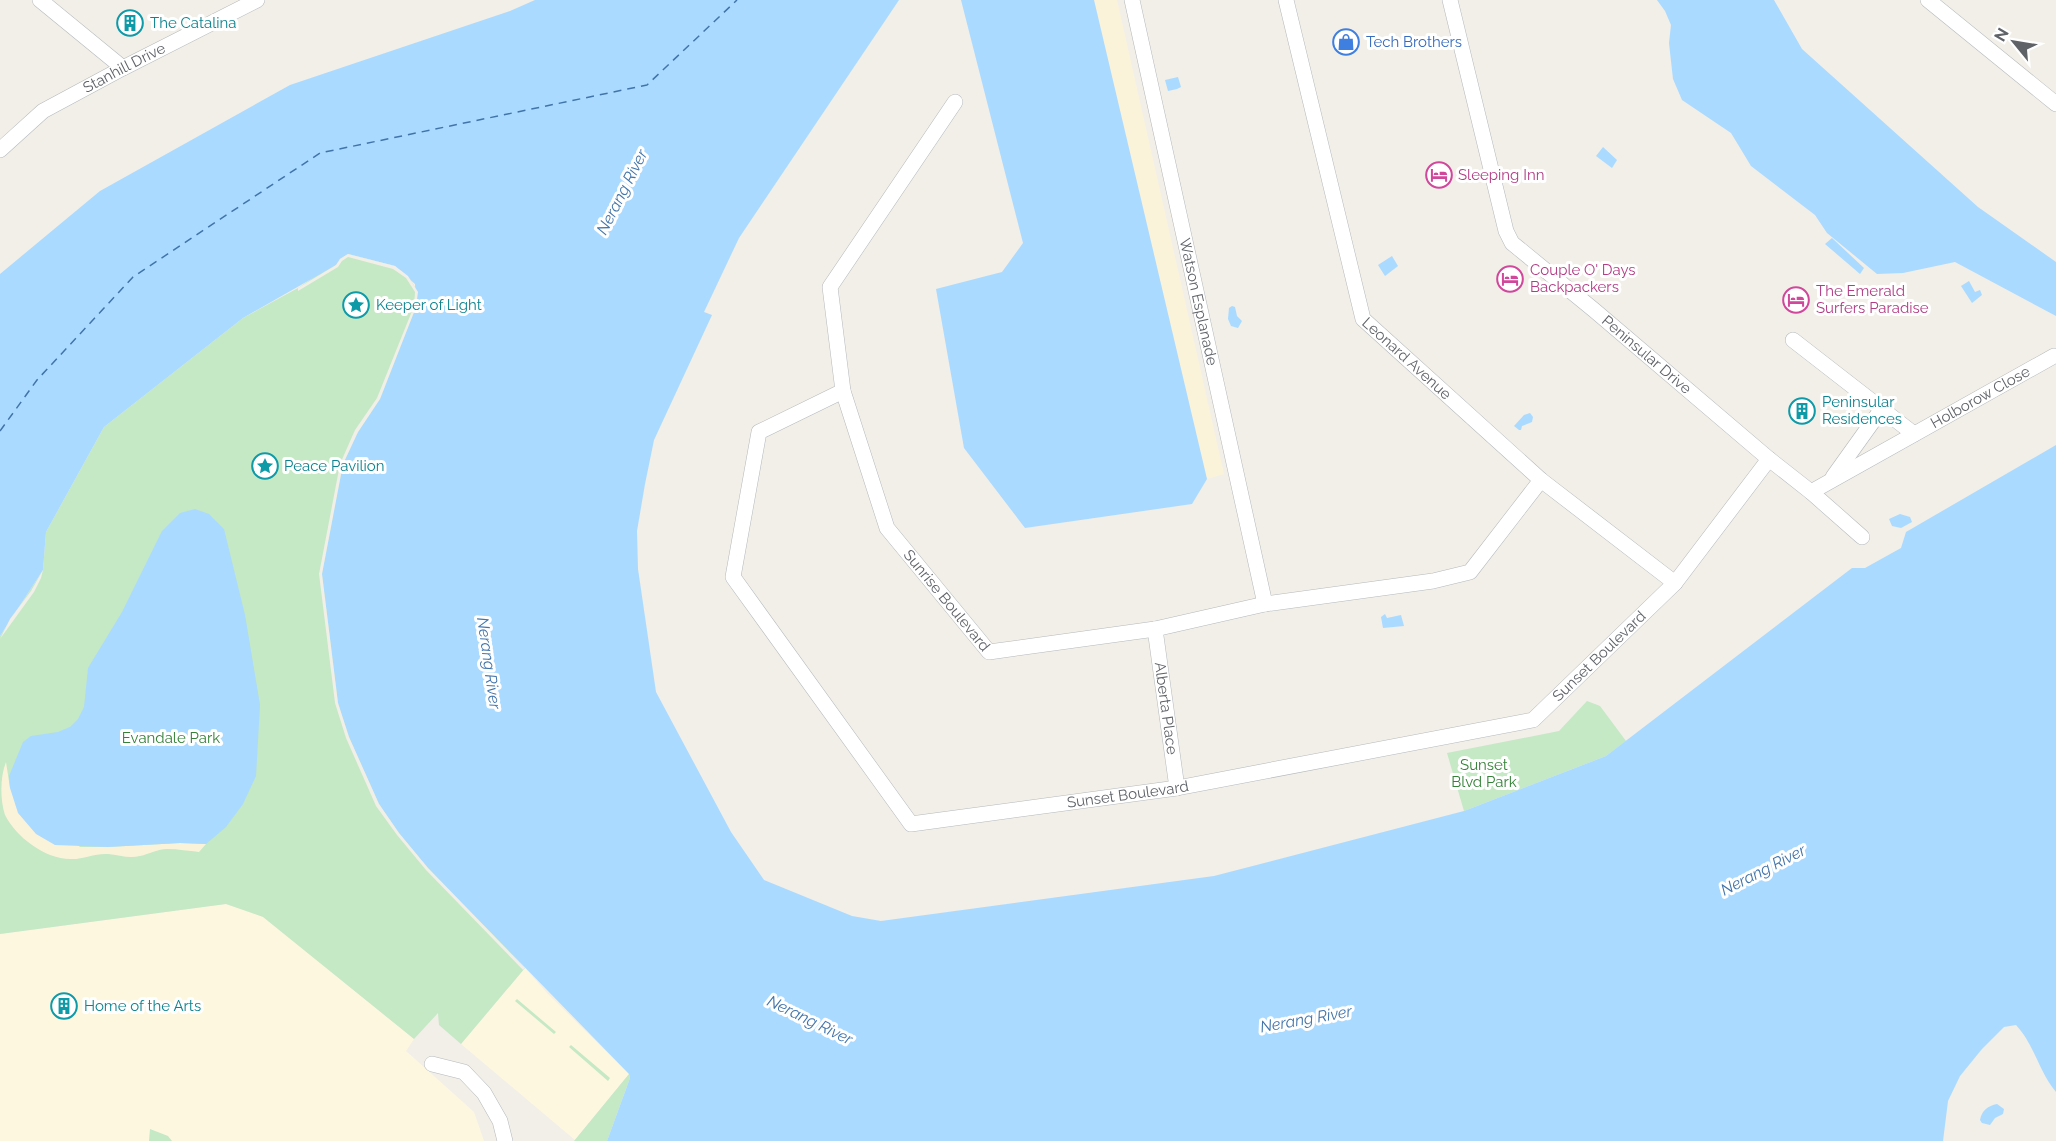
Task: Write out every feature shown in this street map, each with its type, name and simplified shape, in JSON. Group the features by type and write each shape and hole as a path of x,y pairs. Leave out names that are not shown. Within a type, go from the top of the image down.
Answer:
{"street":[{"path":"40,0 123,68"},
{"name":"Stanhill Drive","path":"0,150 44,111 257,0"},
{"name":"Watson Esplanade","path":"1132,0 1265,604"},
{"name":"Leonard Avenue","path":"1286,0 1364,319 1541,480 1675,583"},
{"name":"Peninsular Drive","path":"1450,0 1506,231 1512,243 1862,537"},
{"path":"1928,0 2056,105"},
{"name":"Sunrise Boulevard","path":"955,102 830,287 843,391 887,528 989,652 1155,629 1265,604 1433,581 1470,572 1541,480"},
{"path":"1793,340 1914,434"},
{"name":"Holborow Close","path":"1811,492 2054,356"},
{"name":"Sunset Boulevard","path":"843,391 759,432 733,577 911,824 1177,788 1533,720 1675,583 1769,459"},
{"path":"1830,482 1881,410"},
{"name":"Alberta Place","path":"1155,629 1177,788"},
{"path":"432,1064 464,1072 484,1093 500,1121 505,1141"}],"shaded area":[{"path":"226,904 263,916 414,1039 406,1051 474,1112 484,1141 0,1141 0,934"},
{"path":"525,968 547,993 629,1074 575,1140 461,1044"}],"green space":[{"name":"Evandale Park","path":"348,254 395,266 408,276 418,292 379,804 525,968 461,1044 439,1025 438,1013 414,1039 263,917 226,904 0,934 0,636 43,570 46,532 104,427 243,318 298,288"},
{"name":"Sunset Blvd Park","path":"1587,701 1600,706 1626,741 1606,756 1464,811 1447,753 1559,731"},
{"path":"517,999 556,1032 554,1034 515,1001"},
{"path":"571,1045 610,1078 608,1081 569,1047"},
{"path":"629,1074 630,1078 607,1141 574,1141"},
{"path":"150,1129 168,1136 172,1141 149,1141"}],"sand":[{"path":"1094,0 1117,0 1224,474 1207,479"},
{"path":"6,762 10,788 80,847 206,844 199,852 164,849 136,857 104,854 72,859 52,856 24,839 5,815 1,789"}],"water":[{"name":"Nerang River","path":"535,0 899,0 739,238 704,312 712,315 654,440 637,531 638,569 656,692 731,832 764,880 852,916 881,921 1214,876 1464,811 1606,756 1852,568 1865,568 1901,548 1906,532 2056,445 2056,1092 2016,1025 2004,1027 1960,1076 1948,1101 1943,1141 607,1141 630,1078 629,1074 428,868 399,833 379,804 349,737 338,703 322,574 343,464 358,432 380,399 416,307 415,284 395,266 348,254 336,265 243,318 104,427 46,532 43,570 0,636 0,274 100,191 290,85 510,11"},
{"path":"961,0 1094,0 1207,479 1192,504 1025,528 964,448 936,289 1002,272 1023,243"},
{"path":"1657,0 1774,0 1802,49 1978,207 2056,262 2056,316 1955,262 1903,273 1877,274 1827,233 1815,215 1751,166 1731,133 1682,100 1673,79 1669,43 1671,25"},
{"path":"1178,77 1181,87 1168,91 1165,80"},
{"path":"1603,147 1617,160 1612,168 1596,156"},
{"path":"1832,238 1864,268 1860,274 1825,244"},
{"path":"1392,256 1398,266 1385,276 1378,265"},
{"path":"1969,281 1975,292 1980,290 1982,295 1972,303 1961,286"},
{"path":"1235,307 1237,316 1242,321 1238,328 1231,326 1228,319 1229,308"},
{"path":"1530,413 1533,417 1532,422 1522,426 1521,430 1514,426 1524,415"},
{"path":"195,509 209,514 224,529 245,615 260,705 256,776 243,804 226,827 206,844 108,847 55,845 36,834 18,813 10,788 9,776 23,742 31,736 58,732 70,727 78,719 84,707 88,668 122,612 162,531 180,513"},
{"path":"1900,514 1910,517 1912,522 1901,528 1892,526 1889,519"},
{"path":"1385,614 1387,618 1401,615 1404,626 1383,628 1381,617"},
{"path":"1997,1104 2004,1109 2003,1114 1995,1118 1990,1125 1982,1123 1980,1120 1984,1111"}],"pier":[{"path":"348,254 395,266 408,276 418,292 416,307 380,399 358,432 343,464 322,574 338,703 349,737 379,804 399,833 428,868 525,968 523,970 426,870 376,806 346,738 335,703 319,574 340,464 355,430 377,398 414,306 415,292 406,278 393,269 348,257 338,267 298,291 298,288 336,265"},
{"path":"43,570 34,592 0,639 10,619"}],"ferry route":[{"path":"0,431 37,380 133,277 320,153 647,85 737,0"}],"place":[{"name":"The Catalina","path":"130,23"},
{"name":"Tech Brothers","path":"1346,42"},
{"name":"Sleeping Inn","path":"1439,175"},
{"name":"Couple O' Days Backpackers","path":"1510,279"},
{"name":"The Emerald Surfers Paradise","path":"1796,300"},
{"name":"Keeper of Light","path":"356,305"},
{"name":"Peninsular Residences","path":"1802,411"},
{"name":"Peace Pavilion","path":"265,466"},
{"name":"Home of the Arts","path":"64,1006"}]}
